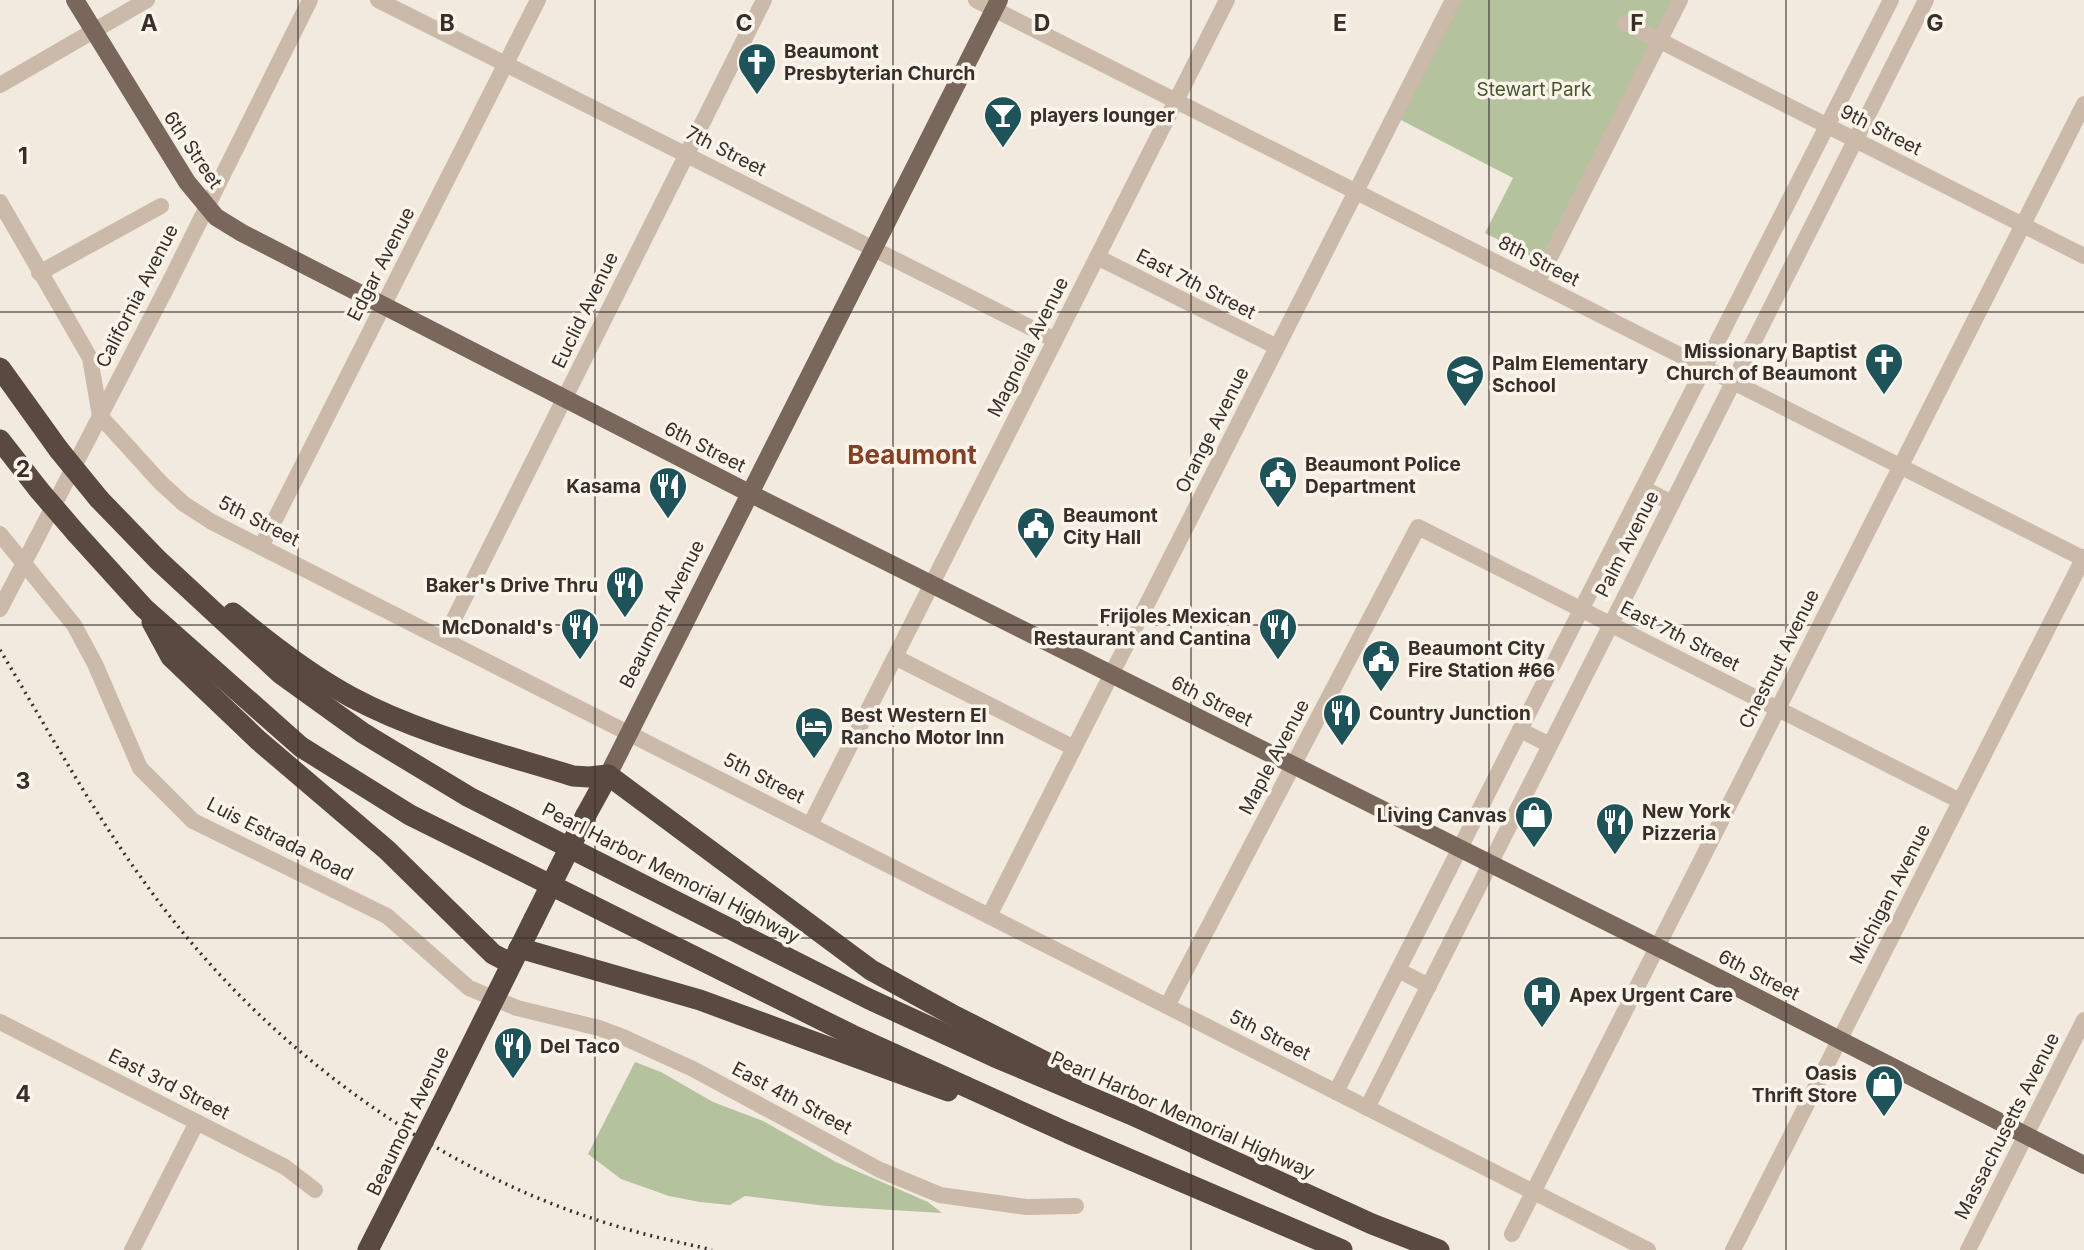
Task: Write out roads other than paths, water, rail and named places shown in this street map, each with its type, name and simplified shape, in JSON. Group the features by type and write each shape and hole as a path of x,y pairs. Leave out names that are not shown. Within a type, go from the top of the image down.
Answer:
{"highway":[{"name":"Pearl Harbor Memorial Highway","path":"0,368 59,450 106,507 205,606 292,682 363,733 469,797 869,999 1371,1224 1439,1250"},
{"path":"0,440 76,533 144,608 301,747 410,815 852,1035 1068,1133 1342,1250"},
{"path":"106,507 261,636 307,670 351,697 404,722 573,776 589,778 608,775 871,970 1079,1079 1130,1114"},
{"path":"144,608 171,657 258,740 387,850 493,954 515,956 700,1000 897,1074 1068,1133"},
{"name":"Beaumont Avenue","path":"368,1250 608,775"}],"main road":[{"name":"6th Street","path":"75,0 179,171 220,220 242,233 749,493 1657,947 2084,1165"},
{"name":"Beaumont Avenue","path":"608,775 997,5"}],"street":[{"path":"0,85 147,0"},
{"name":"California Avenue","path":"0,610 310,0"},
{"name":"7th Street","path":"378,0 1055,341"},
{"name":"Edgar Avenue","path":"261,547 538,0"},
{"name":"Euclid Avenue","path":"444,639 764,0"},
{"name":"8th Street","path":"976,0 997,5 1176,101 2084,558"},
{"name":"Magnolia Avenue","path":"810,825 1227,0"},
{"name":"Orange Avenue","path":"989,916 1453,0"},
{"path":"1537,283 1680,0"},
{"name":"Palm Avenue","path":"1367,1108 1926,0"},
{"path":"1890,3 1916,19"},
{"name":"Palm Avenue","path":"1336,1092 1890,3"},
{"name":"9th Street","path":"1625,23 2084,256"},
{"name":"Chestnut Avenue","path":"1512,1234 2084,104"},
{"path":"0,202 90,358 100,416"},
{"path":"39,273 161,206"},
{"path":"1765,247 1793,261"},
{"name":"East 7th Street","path":"1097,257 1277,347"},
{"name":"5th Street","path":"100,416 184,504 261,547 1648,1250"},
{"path":"1643,488 1672,503"},
{"name":"East 7th Street","path":"1418,527 1960,801"},
{"name":"Maple Avenue","path":"1167,1006 1418,527"},
{"name":"Luis Estrada Road","path":"0,534 74,625 140,768 193,821 387,916 469,988 494,999"},
{"name":"Michigan Avenue","path":"1733,1250 2084,558"},
{"path":"895,657 1074,748"},
{"path":"1520,730 1550,745"},
{"path":"1398,970 1429,986"},
{"name":"East 4th Street","path":"494,999 517,1008 599,1028 623,1037 693,1069 880,1170 940,1195 1026,1207 1076,1206"},
{"name":"Massachusetts Avenue","path":"1968,1250 2084,1020"},
{"name":"East 3rd Street","path":"0,1022 285,1167 315,1190"},
{"path":"132,1250 197,1122"}],"railway":[{"path":"0,650 88,797 145,883 191,942 242,998 298,1050 358,1097 422,1139 489,1176 558,1206 630,1230 712,1250"}],"place":[{"name":"Beaumont Presbyterian Church","path":"757,96"},
{"name":"players lounger","path":"1003,149"},
{"name":"Missionary Baptist Church of Beaumont","path":"1884,396"},
{"name":"Palm Elementary School","path":"1465,408"},
{"name":"Beaumont Police Department","path":"1278,509"},
{"name":"Kasama","path":"668,520"},
{"name":"Beaumont City Hall","path":"1036,560"},
{"name":"Baker's Drive Thru","path":"625,619"},
{"name":"McDonald's","path":"580,661"},
{"name":"Frijoles Mexican Restaurant and Cantina","path":"1278,661"},
{"name":"Beaumont City Fire Station #66","path":"1381,693"},
{"name":"Country Junction","path":"1342,747"},
{"name":"Best Western El Rancho Motor Inn","path":"814,760"},
{"name":"Living Canvas","path":"1534,849"},
{"name":"New York Pizzeria","path":"1615,856"},
{"name":"Apex Urgent Care","path":"1542,1029"},
{"name":"Del Taco","path":"513,1080"},
{"name":"Oasis Thrift Store","path":"1884,1118"}],"district":[{"name":"Beaumont","path":"912,454"}],"park label":[{"name":"Stewart Park","path":"1534,89"}]}
